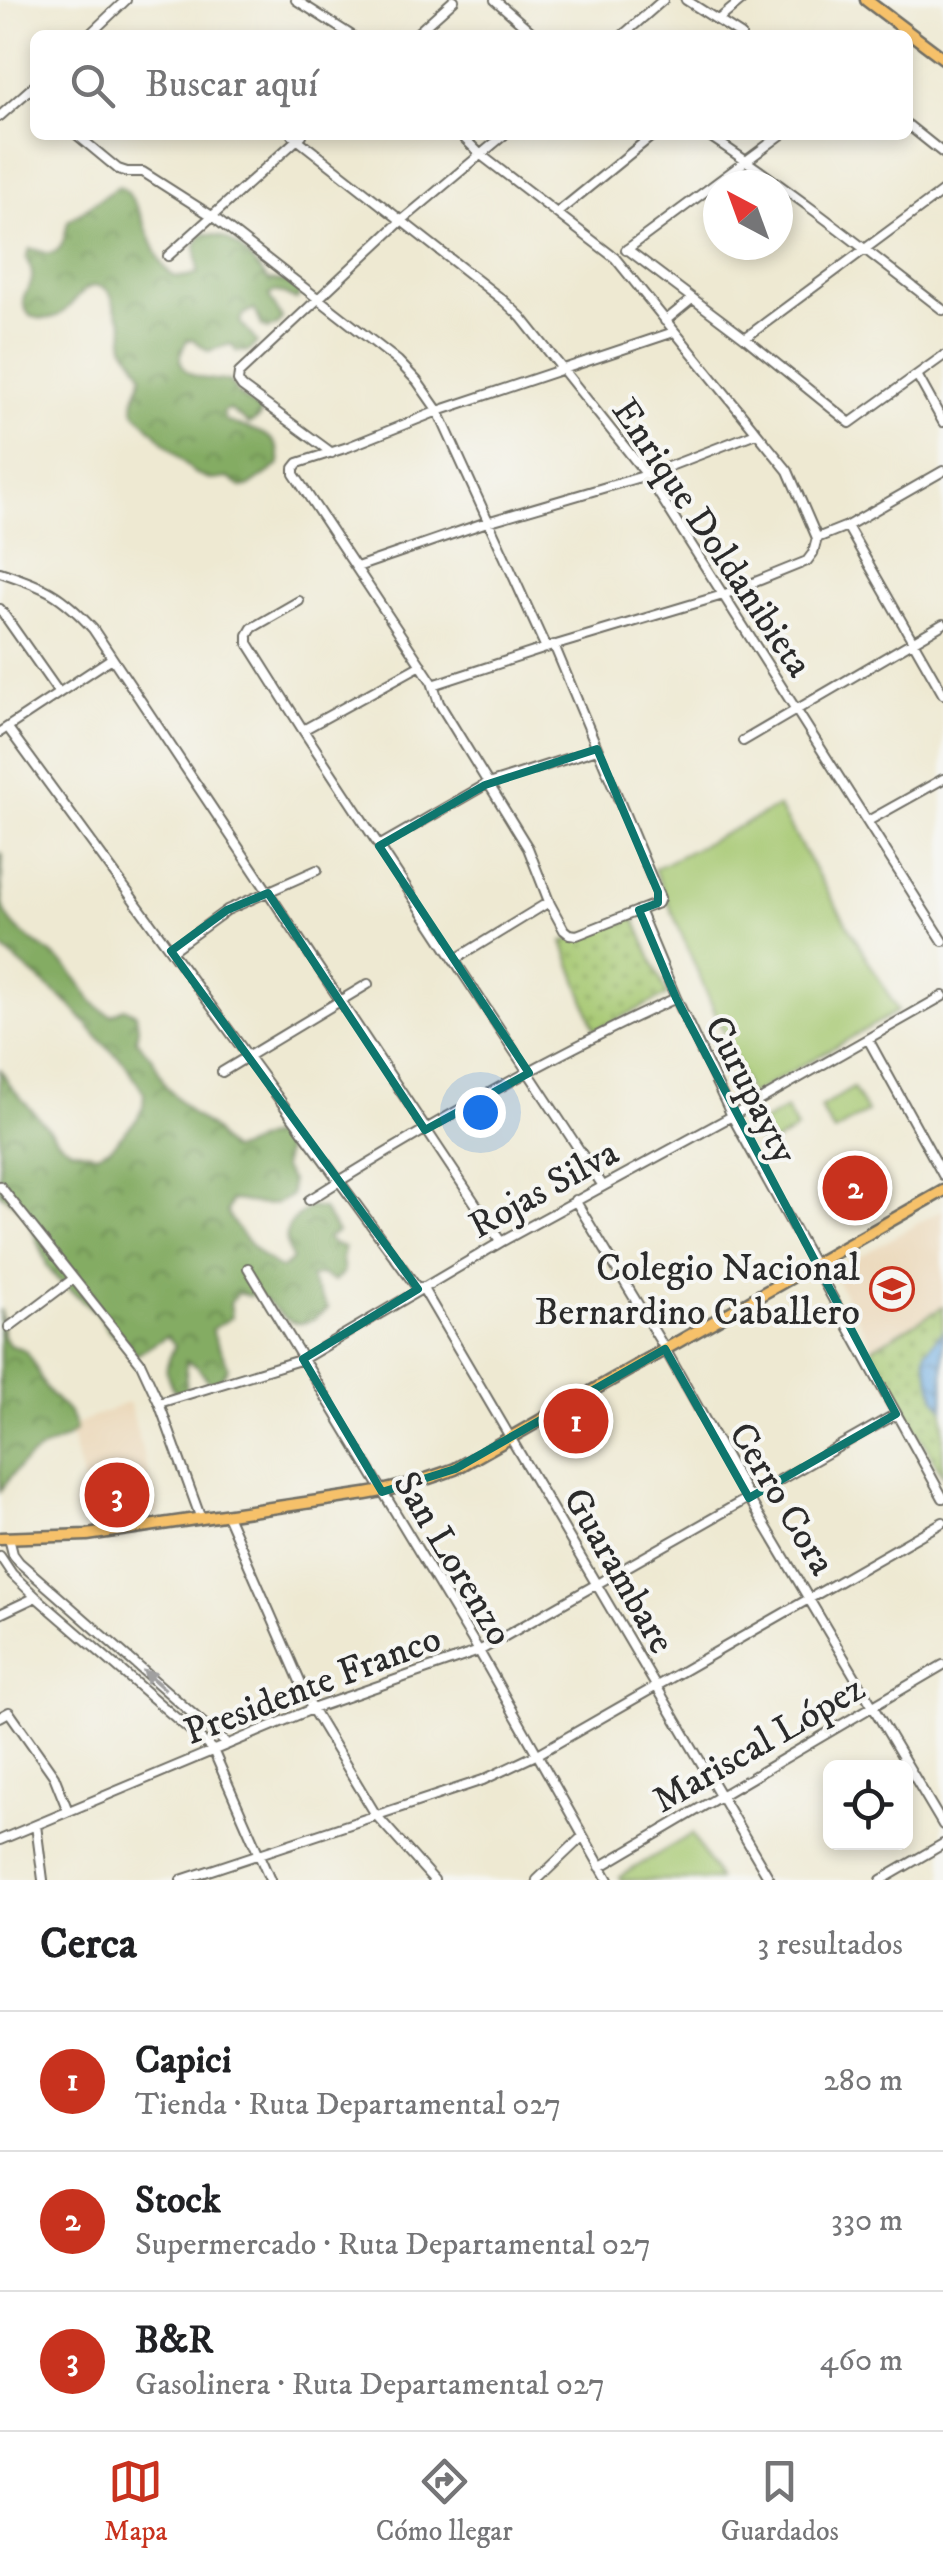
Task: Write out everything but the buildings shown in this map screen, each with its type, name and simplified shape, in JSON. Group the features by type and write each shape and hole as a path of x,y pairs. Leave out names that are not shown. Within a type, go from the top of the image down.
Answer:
{"main road":[{"path":"866,0 904,30"},
{"path":"913,37 943,58"},
{"path":"4,1538 87,1535 414,1484 455,1468 943,1190"}],"street":[{"path":"94,30 126,0"},
{"path":"296,0 343,30"},
{"path":"420,30 454,0"},
{"path":"495,0 529,30"},
{"path":"629,30 663,0"},
{"path":"686,0 733,30"},
{"path":"718,20 742,0"},
{"path":"0,116 30,94"},
{"path":"913,129 943,153"},
{"path":"83,140 118,169 143,172 212,216 398,361 438,410 486,522 550,646 597,749 660,898 577,935 570,934 549,902 528,848 438,703 433,685 294,474 294,468 298,463 438,410 674,332"},
{"path":"168,256 293,140"},
{"name":"Enrique Doldanibieta","path":"302,140 521,317 647,475 943,941"},
{"path":"433,685 724,595 807,560 817,538 788,470 615,258 466,140"},
{"path":"332,453 238,382 239,374 400,222 498,140"},
{"path":"556,212 647,140"},
{"path":"716,140 943,310"},
{"path":"615,258 774,140"},
{"path":"745,338 943,190"},
{"path":"626,249 850,423 943,356"},
{"path":"665,321 692,298"},
{"path":"916,375 943,422"},
{"path":"357,567 486,522 647,475 756,433"},
{"path":"817,538 847,526 943,471"},
{"path":"847,526 943,694"},
{"path":"0,572 62,598 92,629 501,1242"},
{"path":"298,601 258,623 248,635 248,643 603,1186"},
{"path":"2,616 58,694"},
{"path":"743,740 943,624"},
{"path":"4,730 112,658"},
{"path":"303,730 421,665"},
{"name":"Guarambare","path":"4,730 420,1288 770,1880"},
{"path":"379,846 488,784 597,749"},
{"path":"868,821 943,779"},
{"path":"171,951 227,910 317,870"},
{"path":"454,960 549,902"},
{"name":"Curupayty","path":"639,910 732,1116 943,1498"},
{"path":"222,1072 368,984"},
{"name":"Rojas Silva","path":"159,1404 303,1358 575,1200 943,996"},
{"path":"309,1200 425,1130 676,998"},
{"path":"868,1039 943,1175"},
{"path":"0,1186 140,1362 201,1519"},
{"name":"Cerro Cora","path":"575,1200 943,1825"},
{"name":"San Lorenzo","path":"248,1268 479,1652 608,1880"},
{"path":"9,1327 73,1279"},
{"name":"Presidente Franco","path":"0,1840 312,1709 479,1652 896,1414"},
{"path":"227,1515 312,1709 376,1815 434,1880"},
{"path":"181,1880 483,1780 538,1754 943,1522"},
{"path":"4,1538 19,1562 227,1744"},
{"path":"0,1556 36,1597 213,1750 270,1880"},
{"path":"0,1614 36,1597"},
{"name":"Mariscal López","path":"600,1867 943,1665"},
{"path":"0,1717 10,1712 54,1776 68,1810"},
{"path":"36,1825 43,1880"},
{"path":"537,1880 583,1836"},
{"path":"880,1880 943,1844"}],"highlighted area":[{"path":"597,749 658,892 658,903 639,910 676,998 896,1414 749,1498 665,1349 455,1469 382,1492 303,1359 418,1289 171,951 227,910 268,893 425,1130 529,1073 379,846 485,785"}],"shaded area":[{"name":"Colegio Nacional Bernardino Caballero","path":"943,1209 943,1306 873,1347 832,1272"},
{"path":"129,1402 159,1513 93,1524 69,1427"}],"green space":[{"path":"119,186 135,204 160,259 174,276 198,273 196,246 202,234 213,234 240,248 268,280 287,283 298,291 300,296 296,300 279,292 269,296 282,318 268,329 262,326 255,310 244,315 240,322 257,342 249,351 237,352 231,344 208,351 193,339 187,340 182,352 184,369 199,377 229,381 240,396 261,412 249,424 229,409 223,412 225,420 269,438 279,453 279,465 248,487 228,478 212,480 194,473 135,412 142,374 124,344 124,327 106,289 90,287 54,317 30,316 25,308 24,297 32,280 27,260 30,249 57,251 68,221"},
{"path":"778,807 898,1011 750,1095 654,869"},
{"path":"0,853 3,904 10,921 62,962 105,1012 112,1015 124,1008 136,1014 136,1040 153,1059 165,1085 192,1114 214,1130 230,1150 271,1136 281,1140 285,1151 282,1167 291,1181 291,1195 269,1205 231,1200 227,1212 243,1237 282,1269 292,1259 288,1228 310,1207 323,1209 337,1232 327,1238 344,1247 344,1272 334,1281 322,1275 310,1277 328,1308 315,1318 296,1323 255,1294 237,1293 230,1303 232,1317 212,1329 228,1368 210,1384 197,1366 186,1361 186,1393 174,1391 168,1377 175,1345 167,1336 136,1355 129,1344 110,1333 96,1312 48,1268 26,1213 0,1193 0,1068 8,1083 60,1142 71,1149 97,1154 110,1148 137,1119 144,1093 124,1062 70,1005 0,947"},
{"path":"634,917 667,995 595,1030 563,942"},
{"path":"853,1088 867,1112 834,1132 820,1108"},
{"path":"786,1109 797,1129 763,1149 752,1128"},
{"path":"943,1307 943,1476 871,1349"},
{"path":"0,1309 3,1335 9,1345 28,1354 76,1430 29,1458 0,1491"},
{"path":"692,1834 719,1880 619,1877"}],"water":[{"path":"943,1331 943,1408 935,1398 925,1357"}],"place":[{"name":"Stock","path":"855,1188"},
{"name":"Colegio Nacional Bernardino Caballero","path":"892,1289"},
{"name":"Capici","path":"576,1421"},
{"name":"B&R","path":"117,1495"}]}
